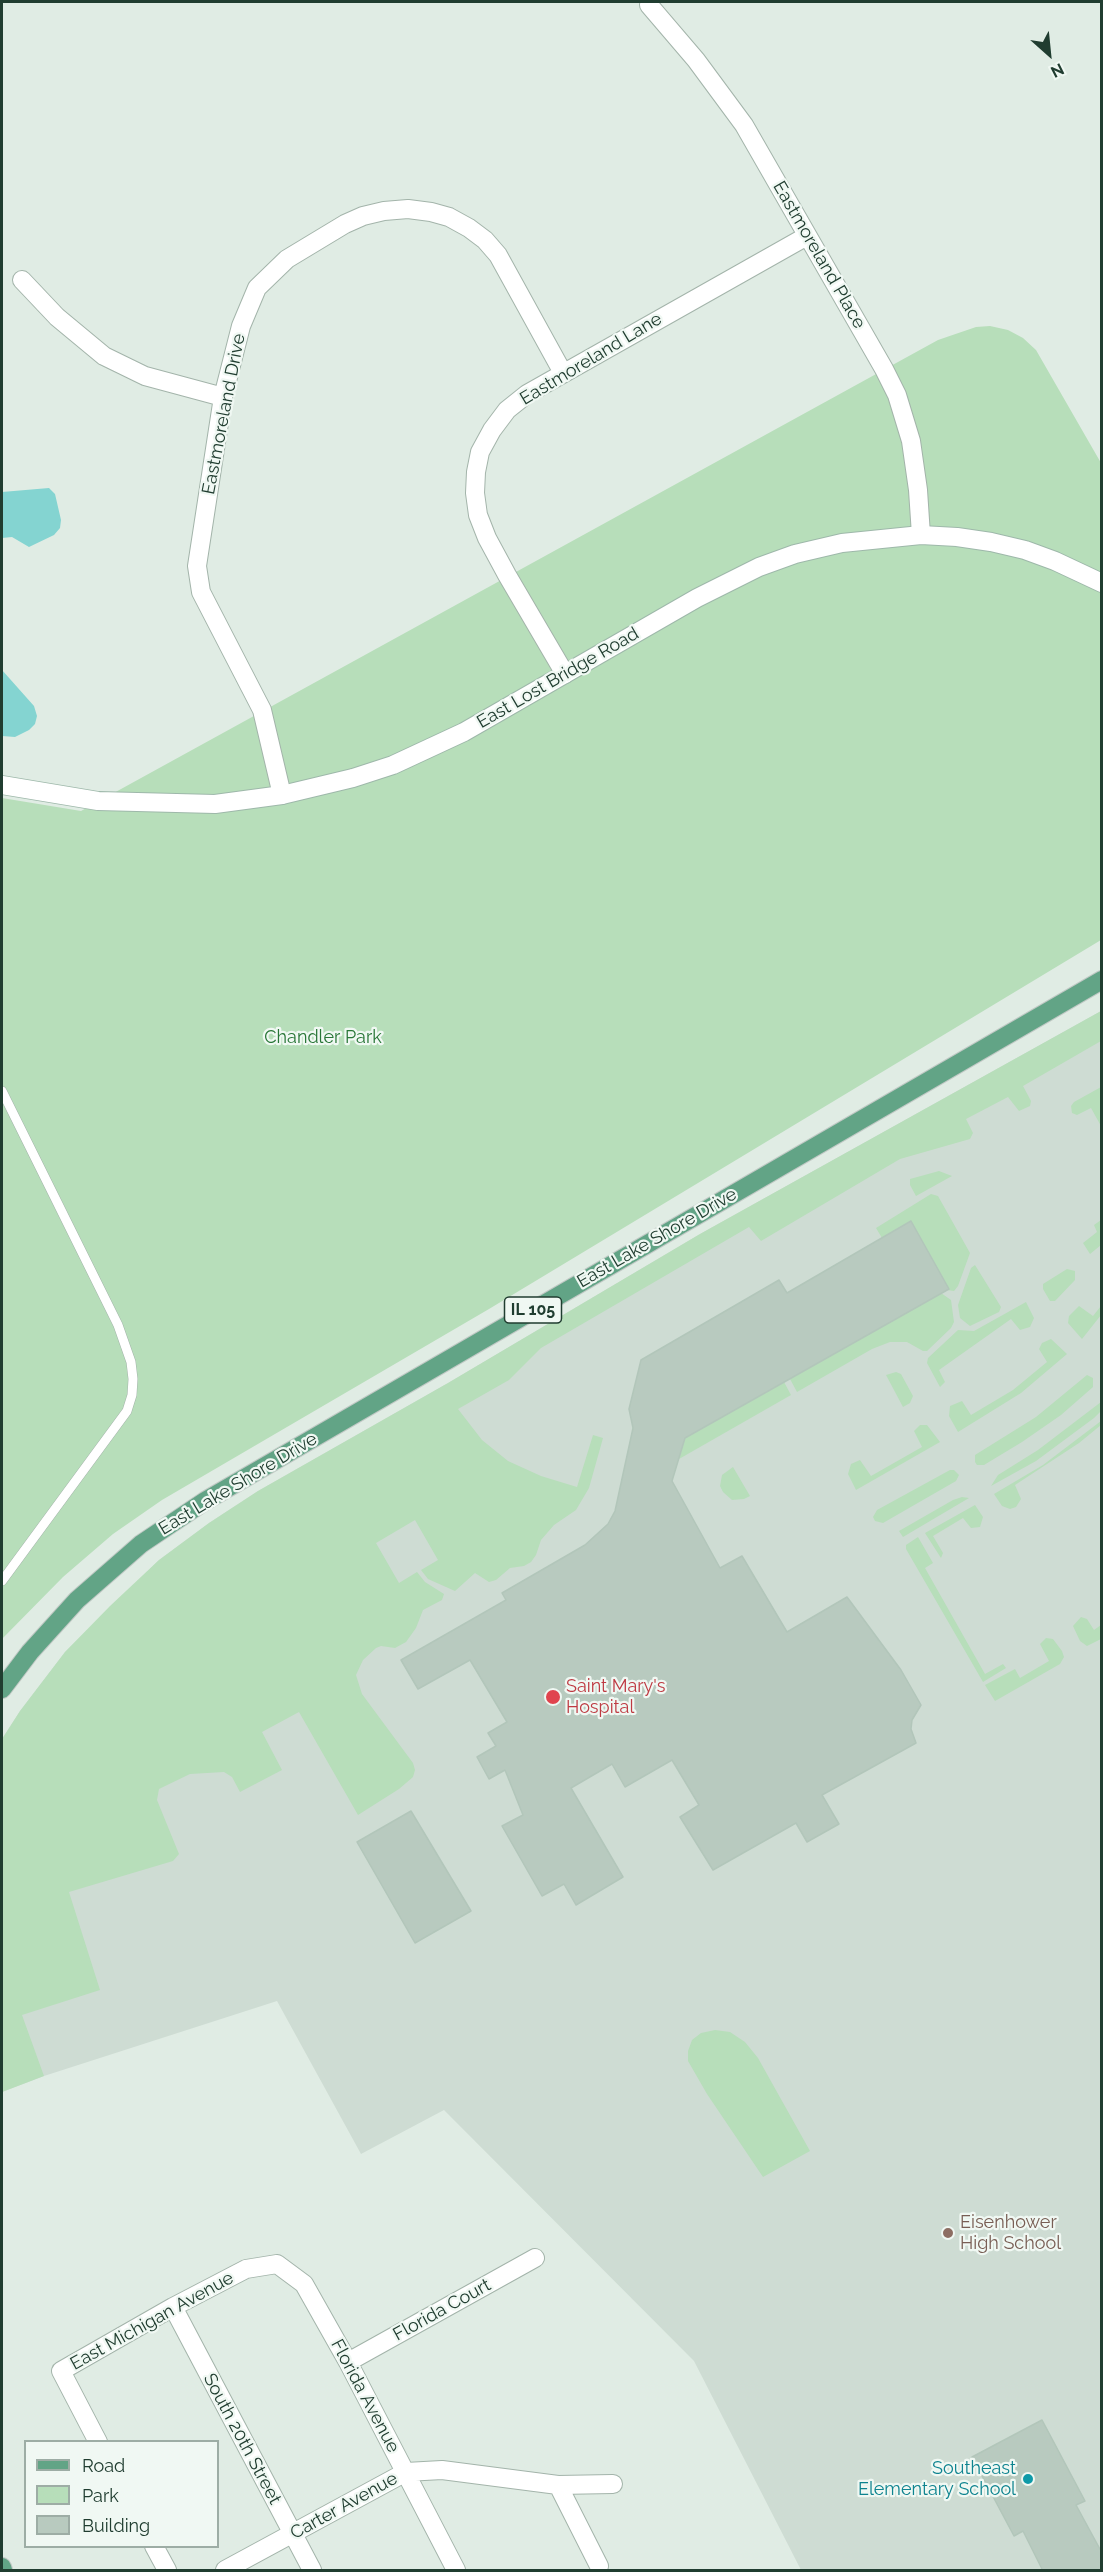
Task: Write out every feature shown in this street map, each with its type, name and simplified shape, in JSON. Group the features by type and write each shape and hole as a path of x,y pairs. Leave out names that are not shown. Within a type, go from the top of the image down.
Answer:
{"main road":[{"name":"East Lake Shore Drive","path":"2,1689 30,1652 77,1600 141,1544 205,1501 1101,980"}],"street":[{"name":"Eastmoreland Place","path":"649,5 702,68 744,125 897,395 915,464 921,535"},
{"name":"Eastmoreland Drive","path":"282,795 262,710 241,664 207,604 198,579 198,552 223,397 236,343 256,288 287,259 345,224 363,216 408,209 448,217 485,240 498,255 563,373"},
{"name":"Eastmoreland Lane","path":"565,674 487,538 478,515 475,493 476,472 480,452 492,430 507,410 527,394 807,236"},
{"path":"22,280 57,317 104,356 145,376 223,397"},
{"name":"East Lost Bridge Road","path":"2,785 98,801 215,804 282,795 354,778 431,749 697,598 759,567 795,554 842,543 921,535 957,537 1025,550 1074,569 1101,583"},
{"name":"Florida Court","path":"348,2362 535,2258"},
{"name":"Florida Avenue","path":"277,2264 304,2284 348,2362 456,2571"},
{"name":"East Michigan Avenue","path":"97,2440 61,2372 172,2307 246,2269 277,2264"},
{"name":"South 20th Street","path":"172,2307 312,2571"},
{"name":"Carter Avenue","path":"225,2571 406,2472 442,2470 558,2485 614,2484"},
{"path":"558,2485 599,2566"},
{"path":"155,2548 167,2571"}],"lane":[{"path":"2,1091 118,1325 131,1362 133,1379 132,1395 127,1411 2,1581"}],"shaded area":[{"name":"Saint Mary's Hospital","path":"1101,1011 1101,2570 801,2570 694,2361 444,2110 361,2154 277,2001 44,2076 2,2092 2,1739 20,1711 65,1652 159,1560 209,1523 258,1491 448,1383 700,1234"}],"green space":[{"name":"Chandler Park","path":"990,326 1008,330 1023,338 1036,350 1101,463 1101,940 489,1309 162,1500 113,1534 63,1577 2,1639 2,798 81,811 938,340 976,327"},
{"path":"1101,1011 1101,1041 1023,1086 1031,1101 1030,1106 1019,1111 1008,1097 966,1119 973,1133 970,1139 900,1159 761,1241 749,1227 541,1348 509,1380 458,1409 482,1440 508,1461 541,1476 577,1487 593,1435 603,1438 589,1488 576,1510 554,1525 541,1540 531,1562 524,1566 510,1568 496,1580 489,1582 475,1573 455,1591 428,1579 421,1570 438,1560 415,1520 376,1543 399,1583 417,1572 425,1582 444,1594 442,1600 423,1610 416,1628 406,1642 395,1648 381,1646 376,1648 363,1660 356,1675 362,1694 413,1763 415,1770 413,1777 399,1789 358,1815 299,1712 262,1732 282,1770 240,1792 232,1777 224,1772 190,1774 159,1789 157,1800 179,1854 173,1861 69,1892 100,1990 22,2015 44,2076 2,2092 2,1739 20,1711 65,1652 110,1606 159,1560 258,1491 448,1383 700,1234"},
{"path":"1101,1087 1101,1126 1091,1108 1077,1115 1072,1113 1071,1106"},
{"path":"939,1171 952,1176 916,1196 910,1185 910,1179"},
{"path":"931,1194 938,1196 970,1253 954,1291 947,1290 911,1221 882,1238 876,1228"},
{"path":"1101,1220 1101,1245 1090,1254 1083,1243 1097,1232 1094,1225"},
{"path":"975,1265 1001,1307 999,1312 970,1326 960,1318 958,1305 971,1268"},
{"path":"1067,1269 1075,1271 1075,1280 1055,1301 1050,1301 1043,1289 1043,1284"},
{"path":"941,1293 951,1300 954,1322 951,1328 927,1351 907,1342 890,1342 872,1349 797,1392 790,1379"},
{"path":"1026,1302 1034,1318 1030,1327 1020,1330 1011,1319 939,1370 945,1382 940,1387 927,1363 928,1358 958,1330 974,1331"},
{"path":"1079,1306 1093,1316 1101,1306 1101,1315 1082,1339 1068,1323 1069,1316"},
{"path":"1051,1339 1067,1354 1021,1393 958,1432 949,1416 950,1406 962,1401 971,1415 1013,1390 1047,1362 1039,1349 1042,1343"},
{"path":"896,1372 901,1374 913,1396 910,1403 903,1407 886,1375"},
{"path":"1087,1375 1093,1378 1093,1387 1061,1415 984,1465 977,1465 975,1455 1036,1417"},
{"path":"784,1382 791,1395 679,1459 685,1438"},
{"path":"1101,1402 1101,1411 1094,1418 1036,1461 991,1486 998,1475 1038,1450"},
{"path":"1101,1421 1101,1425 1079,1443 1015,1485 1021,1499 1016,1507 1010,1509 1002,1506 994,1494 1043,1465"},
{"path":"920,1425 927,1425 940,1442 856,1490 848,1474 851,1464 860,1460 871,1476 922,1447 914,1431"},
{"path":"733,1467 750,1496 744,1499 732,1500 720,1486 722,1475"},
{"path":"950,1470 954,1470 959,1475 956,1481 883,1523 875,1521 873,1517 877,1510"},
{"path":"962,1497 969,1498 903,1537 899,1531 953,1500"},
{"path":"975,1505 983,1517 980,1527 971,1528 963,1518 933,1536 943,1553 941,1558 925,1533"},
{"path":"918,1537 933,1563 925,1568 985,1674 1003,1664 1006,1668 983,1682 906,1549 906,1545"},
{"path":"1081,1617 1087,1619 1094,1630 1101,1625 1101,1639 1087,1646 1080,1641 1073,1626"},
{"path":"1046,1638 1053,1639 1062,1651 1064,1657 1060,1664 995,1701 985,1685 1015,1669 1020,1678 1049,1661 1040,1644"},
{"path":"715,2030 730,2032 745,2042 758,2058 810,2151 763,2177 707,2094 688,2061 688,2051 692,2040 701,2033"}],"water":[{"path":"49,488 55,494 61,520 60,528 54,535 29,547 12,537 2,538 2,492"},
{"path":"2,670 34,706 37,716 35,724 29,730 15,737 2,736"}],"building":[{"name":"Saint Mary's Hospital","path":"911,1221 949,1289 685,1438 672,1481 720,1568 742,1556 787,1632 847,1597 901,1670 921,1705 912,1720 911,1729 916,1743 822,1795 839,1824 807,1842 796,1823 713,1870 680,1817 699,1805 672,1760 625,1787 612,1764 571,1788 623,1877 576,1905 564,1884 542,1896 502,1826 523,1815 505,1770 489,1779 477,1757 496,1746 488,1733 507,1722 470,1660 418,1689 401,1660 506,1600 502,1593 585,1545 608,1524 615,1511 633,1428 629,1409 641,1360 779,1280 787,1293"},
{"path":"411,1811 471,1911 415,1943 357,1842"},
{"name":"Southeast Elementary School","path":"1042,2420 1085,2501 1076,2505 1101,2551 1101,2571 1043,2571 1023,2531 1014,2536 972,2457"}],"place":[{"name":"Saint Mary's Hospital","path":"553,1697"},
{"name":"Eisenhower High School","path":"948,2233"},
{"name":"Southeast Elementary School","path":"1028,2479"}]}
